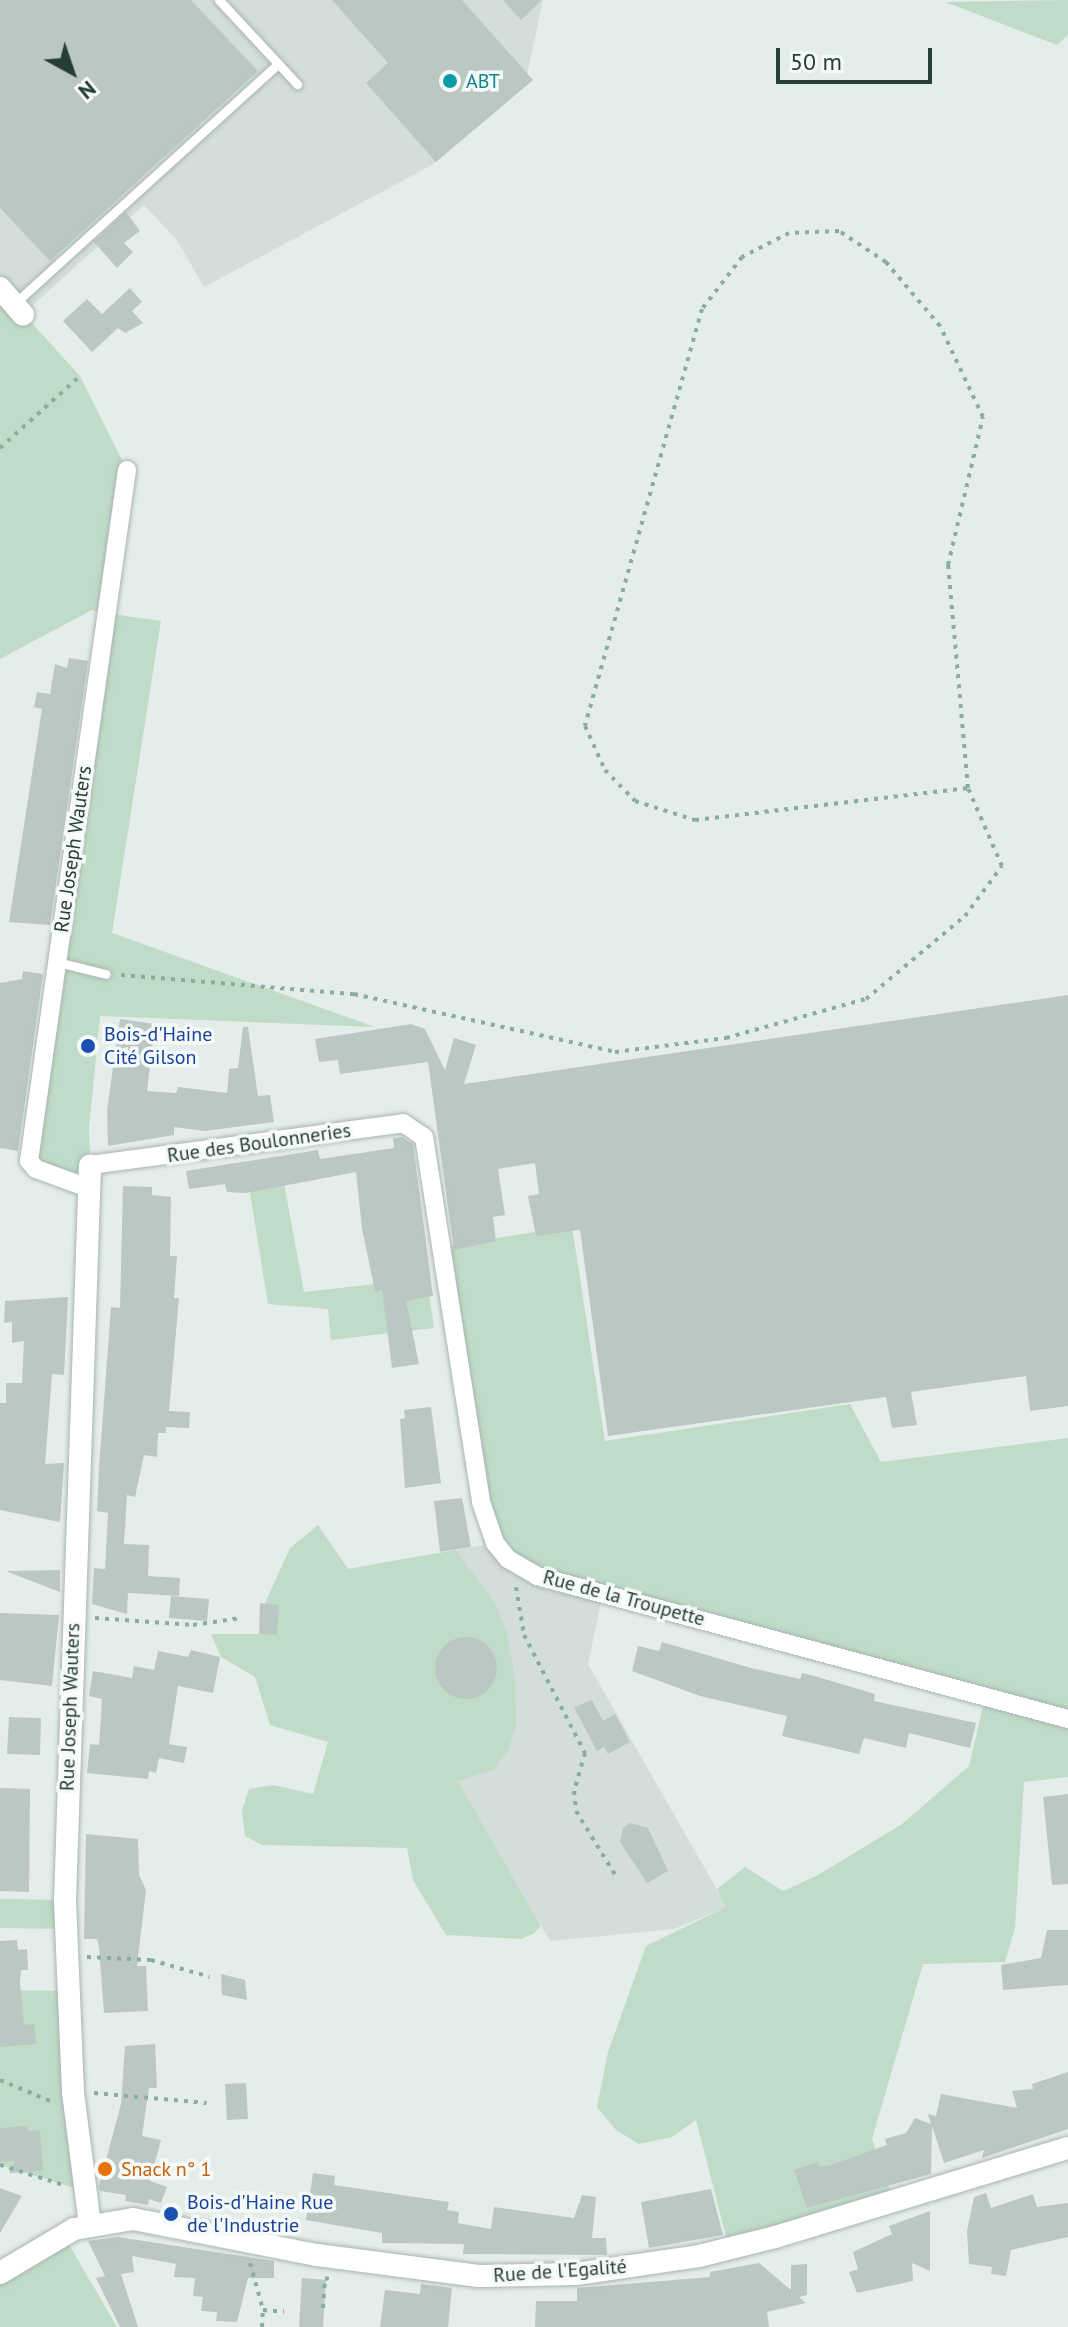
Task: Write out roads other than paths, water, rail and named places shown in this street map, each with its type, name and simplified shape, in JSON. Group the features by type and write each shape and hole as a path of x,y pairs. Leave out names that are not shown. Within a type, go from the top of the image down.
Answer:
{"street":[{"name":"Rue Joseph Wauters","path":"91,1189 36,1169 29,1161 127,470"},
{"name":"Rue des Boulonneries","path":"90,1165 403,1123 424,1137"},
{"name":"Rue de la Troupette","path":"424,1137 481,1502 495,1543 516,1564 537,1576 1058,1713 1068,1719"},
{"name":"Rue Joseph Wauters","path":"90,1165 72,1616 66,1958 74,2102 90,2225"},
{"name":"Rue de l'Egalité","path":"0,2273 63,2234 90,2225 133,2219 252,2242 479,2276 576,2274 699,2256 775,2237 1068,2148"}],"lane":[{"path":"219,0 297,84"},
{"path":"12,302 278,64"},
{"path":"57,962 106,974"}],"place":[{"name":"ABT","path":"450,81"},
{"name":"Bois-d'Haine Cité Gilson","path":"88,1046"},
{"name":"Snack n° 1","path":"105,2169"},
{"name":"Bois-d'Haine Rue de l'Industrie","path":"171,2214"}]}
